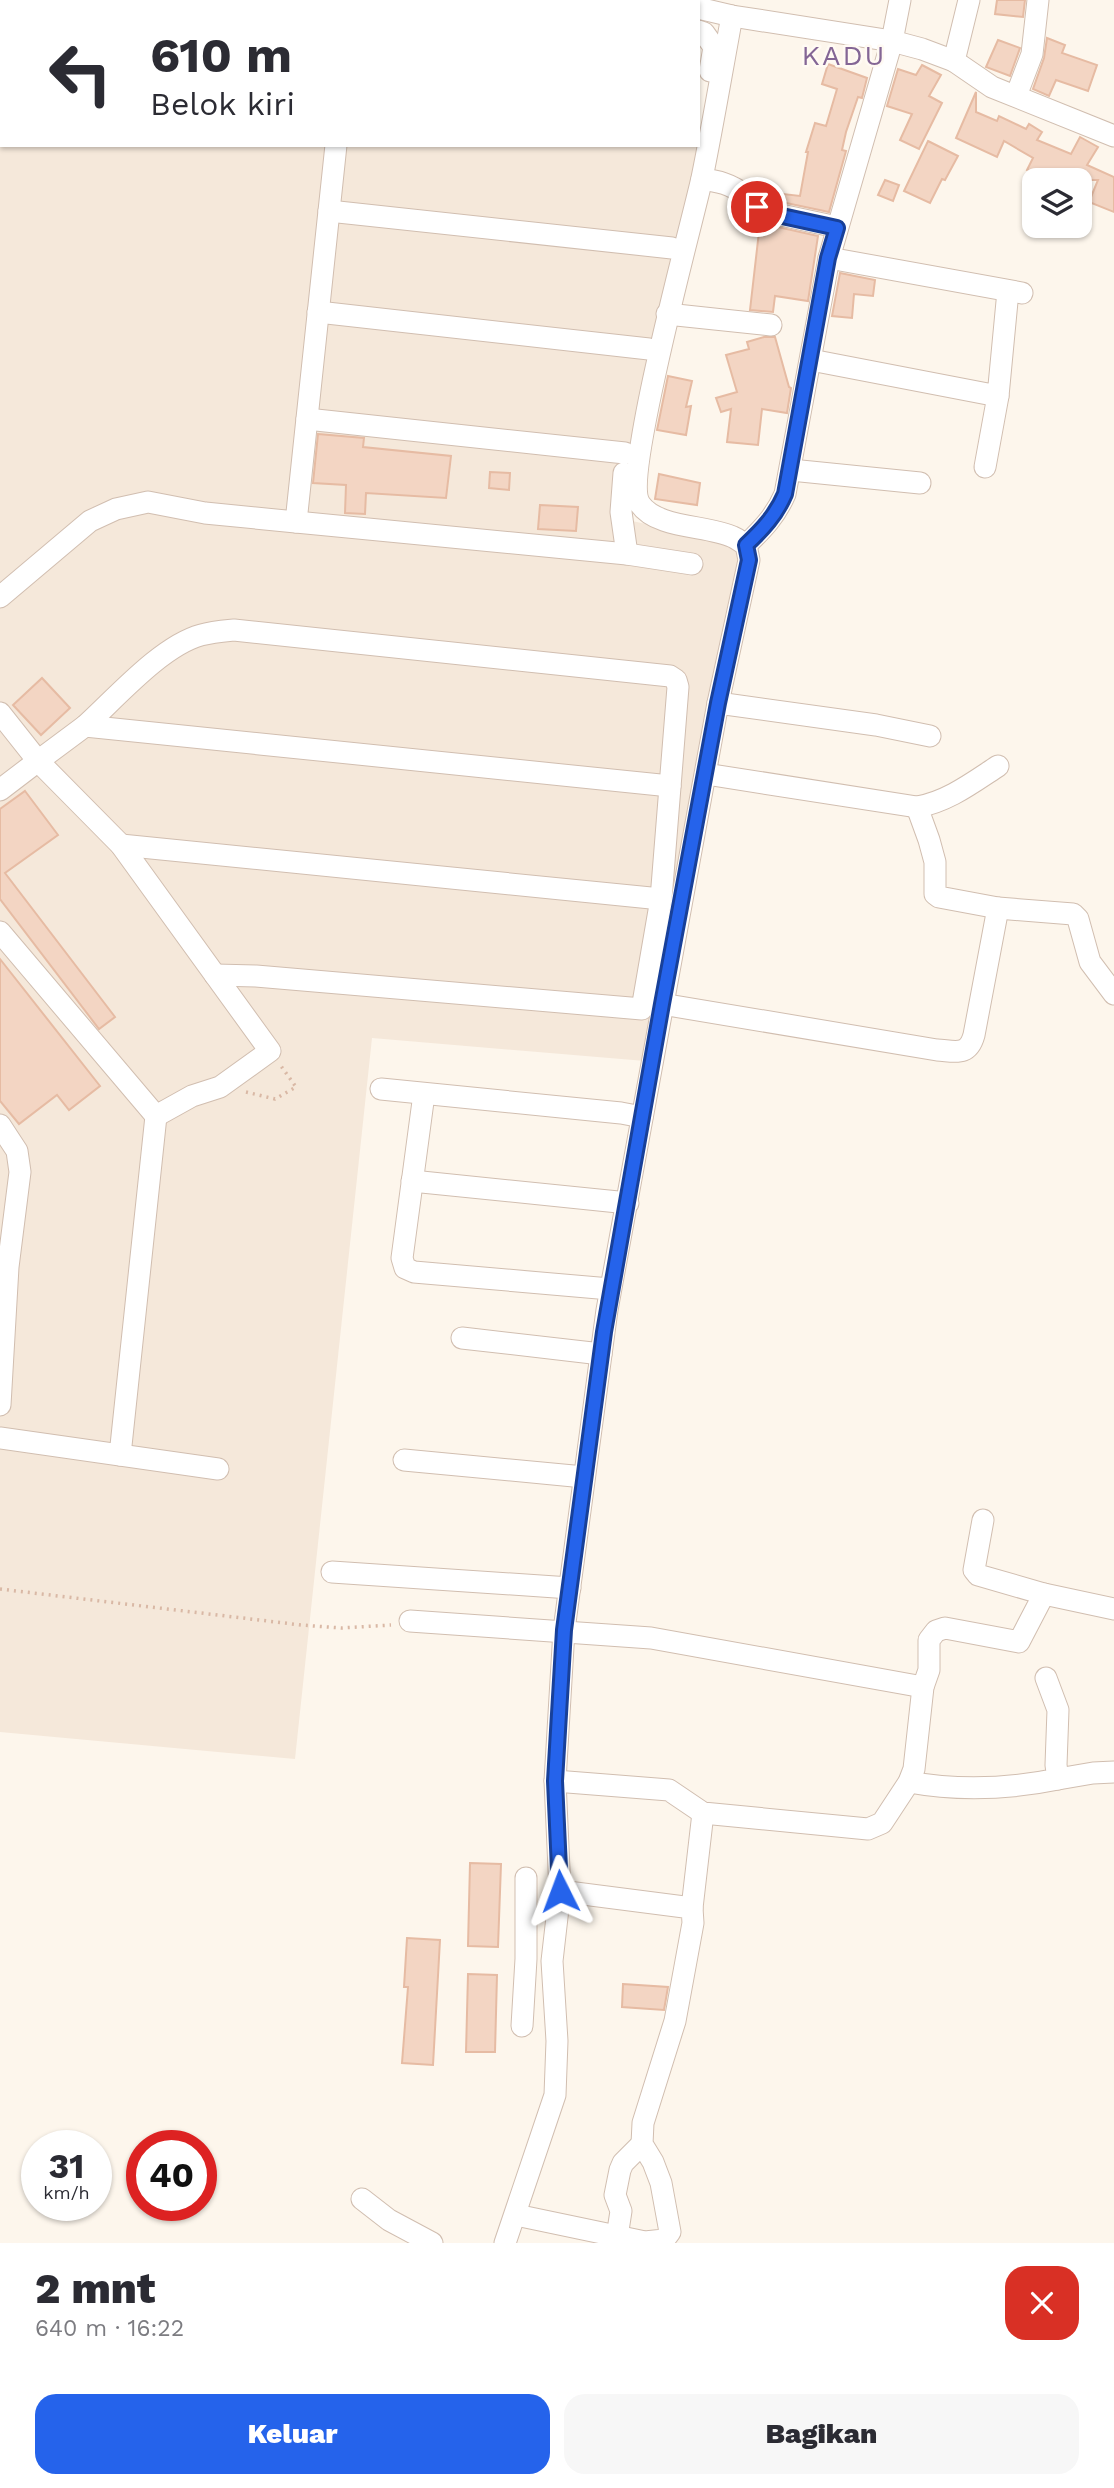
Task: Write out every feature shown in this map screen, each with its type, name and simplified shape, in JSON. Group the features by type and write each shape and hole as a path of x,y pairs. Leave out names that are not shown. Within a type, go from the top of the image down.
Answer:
{"street":[{"path":"746,545 778,510 790,470 828,258 891,41 900,0"},
{"path":"954,61 969,0"},
{"path":"1016,96 1032,54 1038,0"},
{"path":"700,8 891,41 954,61 992,87 1114,136"},
{"path":"505,2243 555,2095 557,2041 552,1961 560,1891 555,1781 564,1630 610,1289 628,1203 718,703 749,560 746,545 733,537 682,525 652,514 645,510 635,495 667,314 702,179 732,16"},
{"path":"700,32 714,47 700,121"},
{"path":"296,522 336,147"},
{"path":"627,554 621,512 625,453 696,147"},
{"path":"702,179 718,181 734,188 767,212 837,228"},
{"path":"329,211 672,248"},
{"path":"828,258 1015,292 985,467"},
{"path":"318,312 649,349"},
{"path":"667,314 771,325"},
{"path":"811,360 998,396"},
{"path":"307,419 625,453"},
{"path":"790,470 920,483"},
{"path":"0,597 90,522 116,509 148,502 205,513 627,554 692,564"},
{"path":"0,790 85,726 156,661 181,643 202,634 234,629 670,676 676,680 678,687 661,899 642,1009 256,976 215,975"},
{"path":"718,703 876,725 930,736"},
{"path":"0,713 38,761 121,845 270,1051 220,1087 192,1096 156,1116"},
{"path":"85,726 670,786"},
{"path":"706,774 917,807 933,804 950,796 998,766"},
{"path":"917,807 935,862 935,894 998,908 1073,914 1081,927 1090,962 1114,993"},
{"path":"121,845 661,899"},
{"path":"662,1004 937,1050 966,1050 974,1035 998,908"},
{"path":"0,932 156,1116 120,1455"},
{"path":"381,1089 642,1117"},
{"path":"424,1094 402,1258 405,1268 414,1272 610,1289"},
{"path":"0,1125 17,1151 20,1172 8,1267 0,1405"},
{"path":"412,1181 628,1203"},
{"path":"462,1338 601,1353"},
{"path":"0,1438 218,1469"},
{"path":"404,1460 584,1478"},
{"path":"983,1520 974,1570 978,1575 1044,1594 1113,1605"},
{"path":"332,1572 570,1588"},
{"path":"555,1781 669,1790 704,1813 868,1829 882,1823 909,1782 914,1769 923,1687 929,1670 929,1640 936,1631 945,1628 1019,1642 1044,1594"},
{"path":"410,1621 651,1638 923,1687"},
{"path":"1046,1678 1058,1710 1058,1779"},
{"path":"909,1782 949,1788 992,1788 1114,1772"},
{"path":"516,2216 617,2237 658,2242 670,2234 661,2183 642,2144 643,2123 675,2021 693,1923 692,1908 704,1813"},
{"path":"522,2026 526,1959 526,1878"},
{"path":"560,1891 692,1908"},
{"path":"526,1959 552,1961"},
{"path":"617,2237 621,2211 615,2195 620,2170 623,2162 642,2144"},
{"path":"362,2199 389,2220 432,2243"}],"path":[{"path":"220,1087 275,1099 296,1087 270,1051"},
{"path":"0,1589 341,1628 379,1627 410,1621"}],"shaded area":[{"path":"0,147 698,147 629,457 625,506 628,520 734,544 745,558 645,1061 372,1038 295,1759 0,1732"}],"building":[{"path":"997,0 1025,0 1023,17 995,14"},
{"path":"1047,38 1065,45 1062,53 1097,65 1088,91 1056,80 1049,96 1033,89 1044,58"},
{"path":"998,40 1020,48 1010,76 986,67"},
{"path":"828,64 867,78 862,98 858,97 846,132 842,150 846,151 829,212 772,200 766,196 766,192 800,196 806,152 815,123 826,126 837,89 822,84"},
{"path":"922,65 941,75 929,96 942,103 919,149 900,140 912,114 887,106 898,69 916,75"},
{"path":"976,92 976,112 997,121 999,116 1026,129 1029,124 1042,132 1037,140 1071,154 1080,137 1098,147 1087,165 1114,177 1114,212 1092,203 1092,195 1098,180 1092,180 1092,168 1028,168 1033,158 1004,141 997,157 956,138"},
{"path":"928,141 958,156 930,203 904,191"},
{"path":"885,180 899,185 893,201 878,195"},
{"path":"760,223 818,236 808,301 775,296 773,312 750,310"},
{"path":"840,273 875,280 873,296 854,294 852,318 832,316"},
{"path":"775,337 791,388 787,413 762,409 758,445 727,442 731,409 721,412 716,398 737,392 726,355 749,349 747,342"},
{"path":"668,376 692,381 686,407 691,406 686,435 657,430"},
{"path":"318,434 364,438 363,447 451,456 446,498 366,493 365,514 345,513 346,485 313,483"},
{"path":"490,472 510,473 509,490 489,488"},
{"path":"659,474 700,483 697,505 655,499"},
{"path":"540,505 578,507 576,531 538,529"},
{"path":"42,678 70,708 41,735 13,705"},
{"path":"25,791 58,835 5,873 115,1017 99,1029 0,899 0,809"},
{"path":"0,959 100,1086 69,1110 57,1095 19,1124 0,1101"},
{"path":"470,1863 501,1864 498,1947 468,1946"},
{"path":"407,1938 440,1940 433,2065 402,2063 408,1987 404,1987"},
{"path":"468,1974 497,1975 495,2052 466,2052"},
{"path":"623,1984 668,1987 664,2010 622,2007"}],"district":[{"name":"KADU","path":"844,55"}],"route":[{"path":"560,1891 555,1781 564,1630 610,1289 628,1203 718,703 749,560 746,545 768,524 785,494 828,258 837,228 782,216 757,207"}]}
